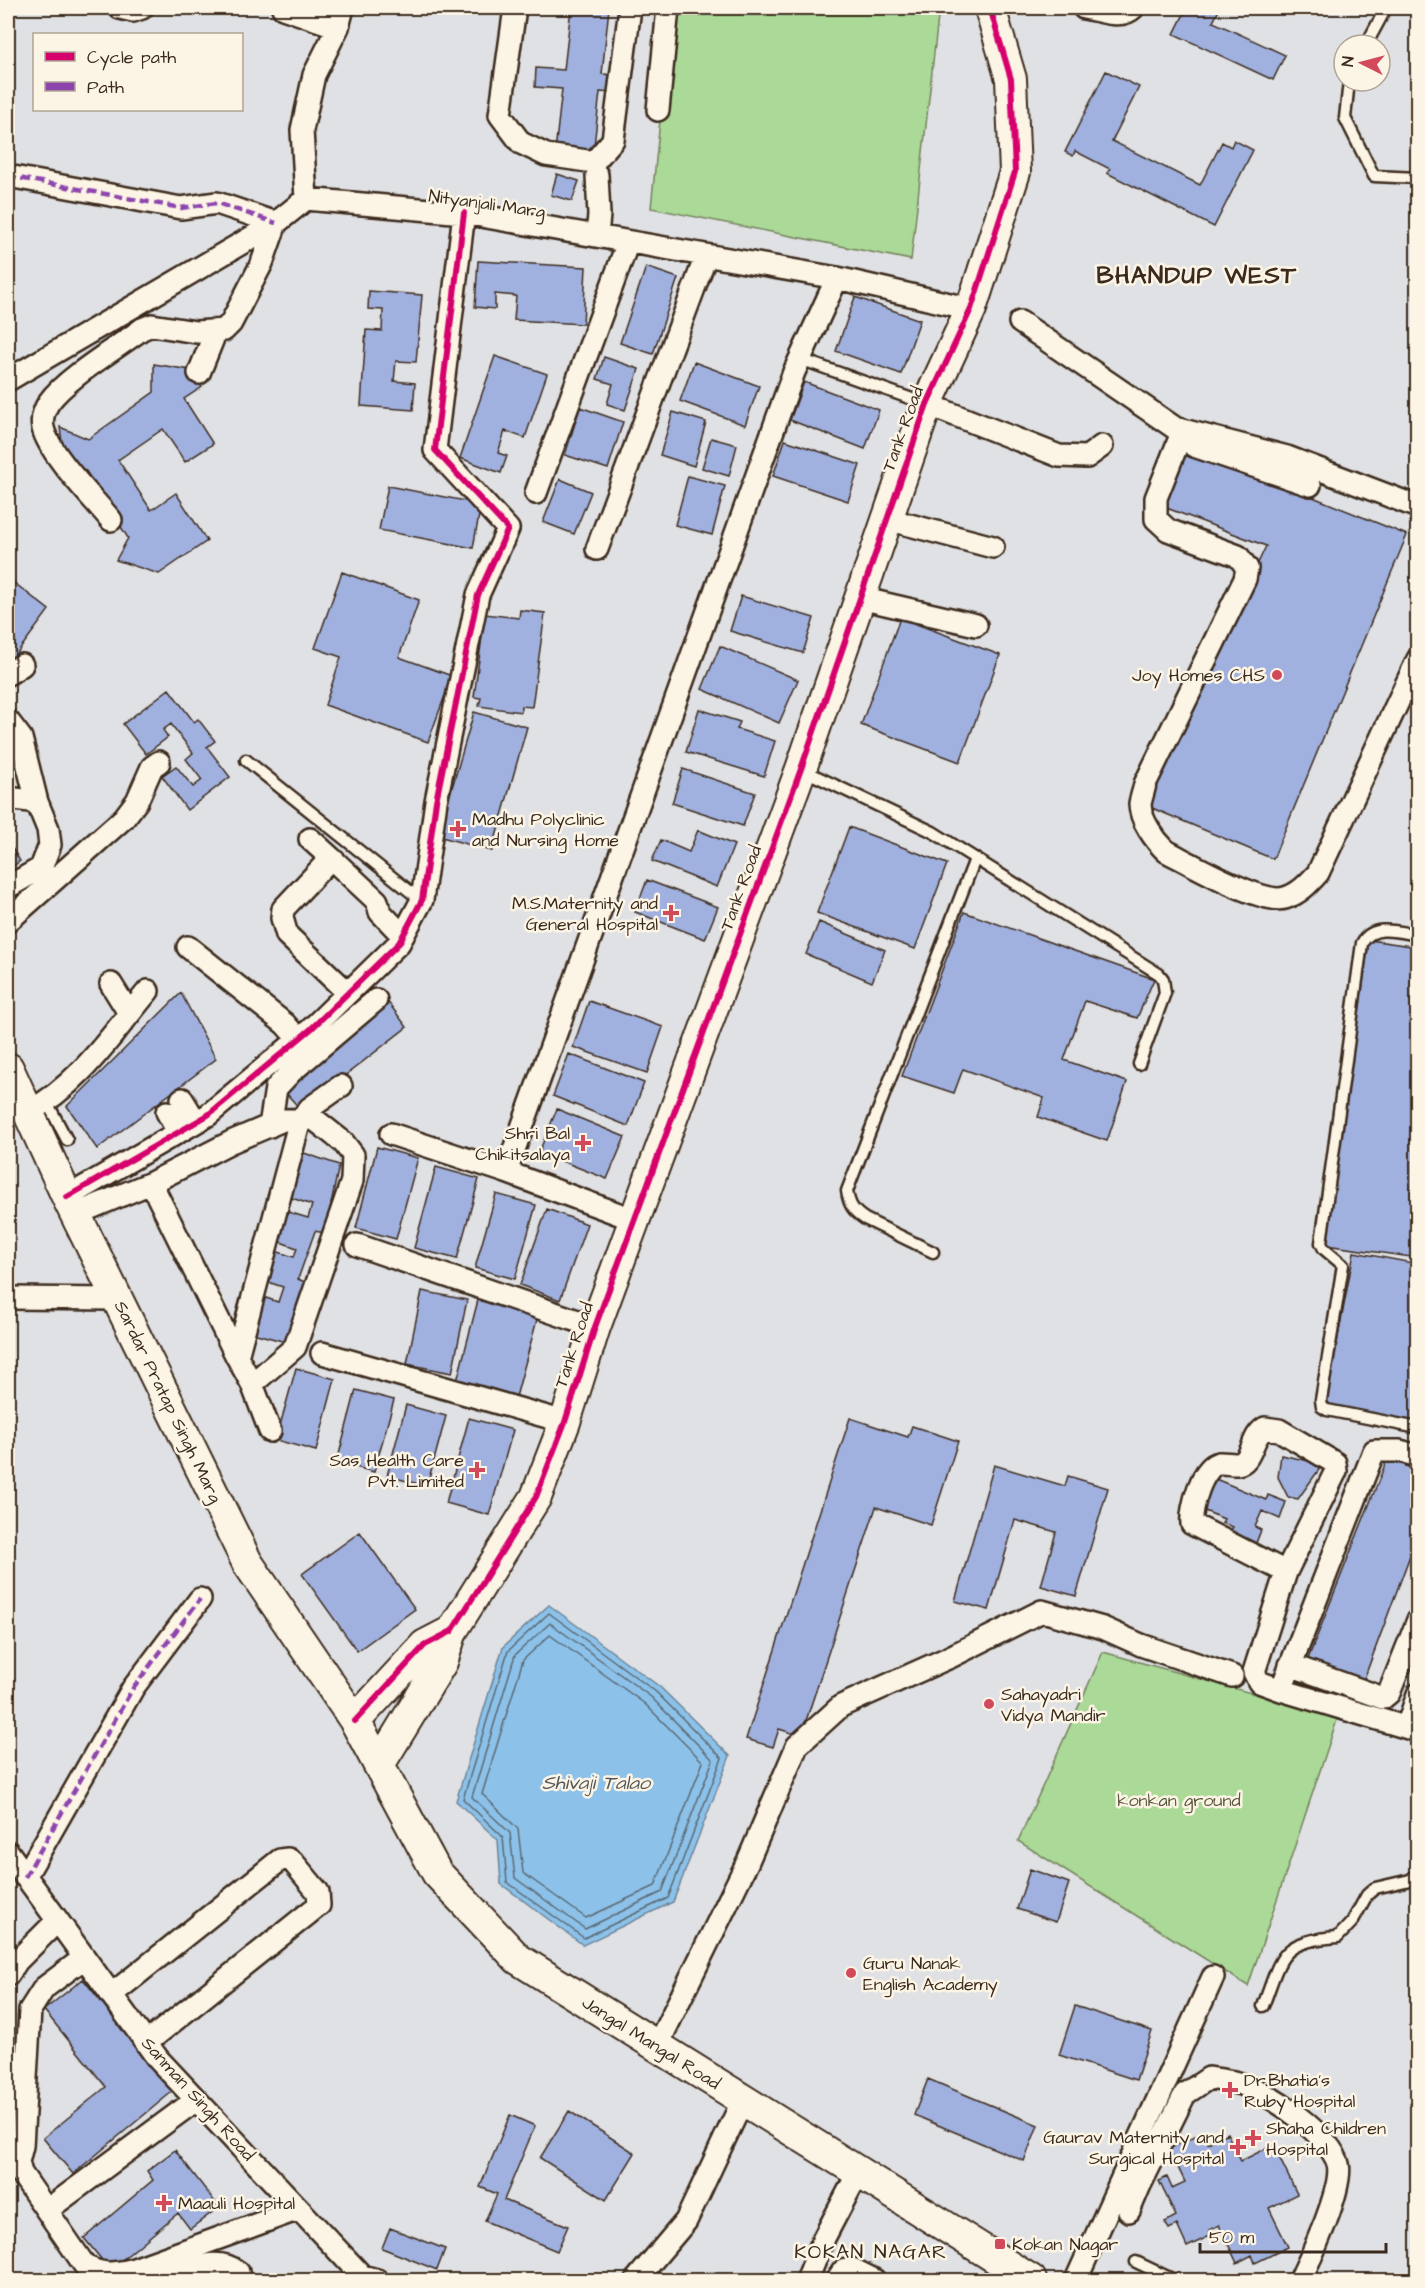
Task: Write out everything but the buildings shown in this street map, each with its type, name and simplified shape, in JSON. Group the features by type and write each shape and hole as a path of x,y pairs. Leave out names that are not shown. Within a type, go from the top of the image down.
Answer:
{"street":[{"path":"120,8 133,11 142,8"},
{"path":"8,380 276,223 306,199 302,130 314,75 340,17 283,8"},
{"path":"515,8 500,115 522,143 546,155 594,162 613,140 630,8"},
{"path":"658,110 668,8"},
{"name":"Tank Road","path":"379,1765 442,1662 452,1631 536,1497 565,1422 595,1327 801,769 927,404 971,309 1015,172 1011,79 990,8"},
{"path":"1084,8 1120,14 1132,8"},
{"path":"597,175 599,215 597,236"},
{"path":"8,176 181,208 217,203 276,223"},
{"name":"Nityanjali Marg","path":"306,199 464,213 837,278 971,309"},
{"path":"71,1206 178,1132 208,1115 298,1040 399,943 403,936 417,896 478,595 508,529 435,450 464,213"},
{"path":"111,520 52,448 43,429 42,416 48,404 61,388 142,329 152,325 196,332 224,330 231,323 262,263 276,223"},
{"path":"536,493 628,242"},
{"path":"597,549 706,256"},
{"path":"506,1172 800,359 837,278"},
{"path":"1020,322 1175,428 1181,436 1310,485"},
{"path":"199,373 216,331"},
{"path":"927,404 1059,456 1087,457 1102,446"},
{"path":"1181,436 1287,457 1418,507"},
{"path":"1181,436 1156,498 1156,519 1168,530 1238,556 1247,567 1245,579 1145,784 1140,804 1145,820 1156,841 1166,851 1255,895 1284,899 1306,887 1318,873 1418,659"},
{"path":"887,519 993,547"},
{"path":"860,598 976,626"},
{"path":"8,721 21,738 37,802 48,829 50,844 41,868 8,886"},
{"path":"8,921 124,818 137,801 152,767 159,762"},
{"path":"8,798 37,802"},
{"path":"310,839 377,901 380,912 403,936"},
{"path":"331,858 283,909 282,918 287,935 348,993"},
{"path":"188,947 285,1024 298,1040"},
{"path":"111,984 129,1014"},
{"path":"38,1107 87,1065 148,991"},
{"path":"270,1126 276,1088 291,1072 376,1000"},
{"name":"Sardar Pratap Singh Marg","path":"8,1068 38,1107 71,1206 247,1562 355,1721"},
{"path":"237,1357 300,1120 310,1108 341,1086"},
{"path":"178,1132 174,1106 196,1122"},
{"path":"71,1206 151,1184 231,1142 283,1120 314,1119 343,1142 353,1155 352,1181 295,1347 252,1384"},
{"path":"391,1134 506,1172 635,1220"},
{"path":"151,1184 252,1384 270,1431"},
{"path":"357,1245 595,1327"},
{"path":"8,1298 117,1299"},
{"path":"322,1353 565,1422"},
{"path":"1286,1572 1192,1524 1191,1513 1207,1470 1218,1463 1239,1464 1245,1460 1259,1432 1265,1428 1279,1430 1335,1463 1336,1471 1286,1572 1254,1672 1259,1682 1412,1729 1418,1694"},
{"path":"1281,1690 1374,1450 1400,1450 1418,1456"},
{"path":"25,1877 133,1688 200,1599"},
{"path":"657,2046 748,1861 797,1746 841,1706 948,1658 1042,1611 1103,1628 1141,1645 1232,1676"},
{"path":"1290,1665 1383,1698 1389,1693 1418,1620"},
{"path":"355,1721 425,1645 452,1631"},
{"name":"Jangal Mangal Road","path":"355,1721 437,1873 518,1959 858,2173 1015,2276"},
{"name":"Sanman Singh Road","path":"8,1852 158,2059 366,2279"},
{"path":"111,1995 280,1860 288,1859 293,1862 318,1892 319,1905 146,2043"},
{"path":"8,1975 17,1961 57,1921"},
{"path":"84,1958 44,1988 30,2010 22,2146 18,2162 21,2173 85,2266 96,2272 110,2274 131,2270 299,2209"},
{"path":"1129,2211 1132,2181 1213,1977"},
{"path":"1076,2280 1185,2094 1209,2078 1242,2084 1276,2100 1319,2134 1338,2164 1336,2192 1300,2280"},
{"path":"47,2210 196,2100"},
{"path":"636,2280 686,2221 742,2100"},
{"path":"809,2275 824,2238 858,2173"},
{"path":"159,2280 212,2263 230,2265 238,2272 239,2280"},
{"path":"837,2280 843,2271 852,2268 874,2280"}],"lane":[{"path":"1372,33 1386,8"},
{"path":"1348,93 1345,118 1374,176 1418,178"},
{"path":"800,359 927,404"},
{"path":"246,760 417,896"},
{"path":"801,769 933,832 1159,974 1163,979 1165,993 1139,1064"},
{"path":"933,1252 855,1212 849,1203 847,1191 975,859"},
{"path":"1418,935 1386,930 1374,931 1366,936 1362,943 1321,1243 1324,1249 1344,1265 1321,1400 1322,1407 1418,1428"},
{"path":"38,1107 67,1140"},
{"path":"1263,2006 1282,1957 1298,1944 1315,1939 1338,1937 1352,1922 1367,1895 1375,1888 1410,1880 1418,1874"},
{"path":"1136,2262 1174,2280"}],"green space":[{"path":"674,8 939,8 911,260 651,208 671,13"},
{"name":"konkan ground","path":"1103,1652 1338,1717 1248,1986 1018,1841"}],"water":[{"name":"Shivaji Talao","path":"549,1605 660,1687 730,1756 673,1902 583,1945 501,1884 498,1840 456,1801 503,1647"}],"marked path":[{"path":"8,176 181,208 217,203 276,223"},
{"path":"25,1877 133,1688 200,1599"}],"cycle path":[{"path":"355,1721 425,1645 452,1631 536,1497 565,1422 595,1327 801,769 927,404 971,309 1015,172 1011,79 990,8"},
{"path":"67,1197 208,1115 311,1029 399,943 422,900 436,801 478,595 508,529 435,450 464,213"}],"place":[{"name":"Joy Homes CHS","path":"1277,675"},
{"name":"Madhu Polyclinic and Nursing Home","path":"458,829"},
{"name":"M.S.Maternity and General Hospital","path":"671,913"},
{"name":"Shri Bal Chikitsalaya","path":"583,1143"},
{"name":"Sas Health Care Pvt. Limited","path":"477,1470"},
{"name":"Sahayadri Vidya Mandir","path":"989,1704"},
{"name":"Guru Nanak English Academy","path":"851,1973"},
{"name":"Dr.Bhatia's Ruby Hospital","path":"1230,2090"},
{"name":"Shaha Children Hospital","path":"1253,2138"},
{"name":"Gaurav Maternity and Surgical Hospital","path":"1238,2147"},
{"name":"Maauli Hospital","path":"164,2203"},
{"name":"Kokan Nagar","path":"1000,2244"}],"district":[{"name":"BHANDUP WEST","path":"1197,276"},
{"name":"KOKAN NAGAR","path":"871,2252"}]}
